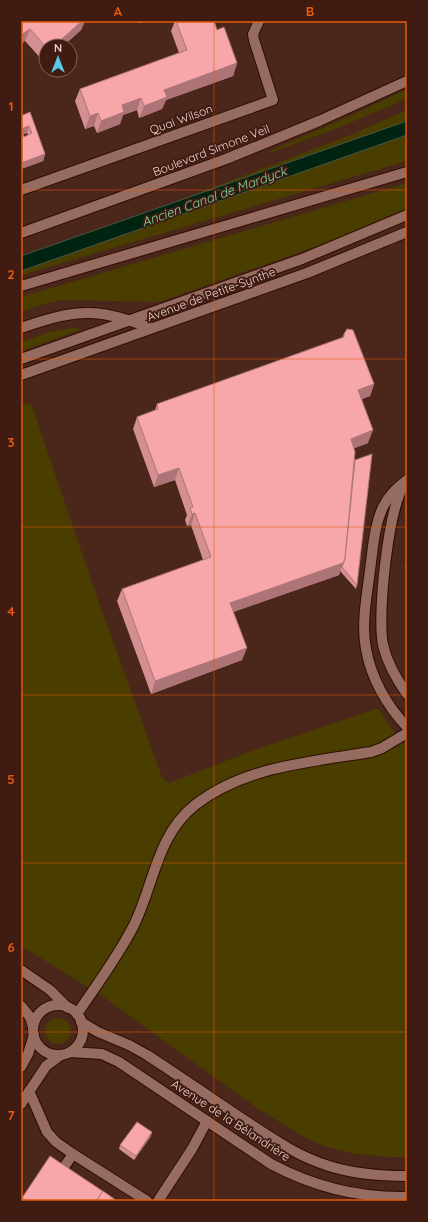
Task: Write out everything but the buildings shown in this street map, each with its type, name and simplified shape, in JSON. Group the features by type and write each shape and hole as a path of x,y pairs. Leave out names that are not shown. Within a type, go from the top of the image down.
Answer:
{"street":[{"name":"Quai Wilson","path":"21,190 272,100 254,40 254,34 259,21"},
{"name":"Boulevard Simone Veil","path":"21,233 226,159 320,121 407,81"},
{"path":"21,286 407,172"},
{"name":"Avenue de Petite-Synthe","path":"21,359 302,259 407,215"},
{"name":"Avenue de Petite-Synthe","path":"21,375 333,263 407,232"},
{"path":"21,328 53,317 72,314 102,314 152,328"},
{"path":"407,480 398,498 388,544 382,597 381,624 386,653 397,678 407,694"},
{"path":"407,480 390,495 379,517 374,537 365,606 364,628 366,649 377,682 390,707 407,727"},
{"path":"79,1018 133,926 154,868 167,840 178,823 195,805 219,790 259,773 305,762 371,752 382,748 407,733"},
{"path":"21,970 50,990 79,1018 83,1029 82,1038 77,1047 46,1066 21,1104"},
{"path":"21,1006 30,1017 36,1043 53,1055 66,1053"},
{"path":"21,1067 30,1050 37,1017 45,1009 58,1006 68,1008"},
{"name":"Avenue de la Bélandrière","path":"79,1018 98,1032 148,1055 301,1156 327,1166 351,1172 407,1176"},
{"name":"Avenue de la Bélandrière","path":"66,1053 95,1053 113,1058 271,1164 309,1182 356,1194 386,1197 407,1197"},
{"path":"29,1092 47,1132 56,1142 147,1201"},
{"path":"158,1201 192,1149 207,1121"},
{"path":"53,1183 73,1154"}],"shaded area":[{"path":"407,89 407,99 338,128 270,153 269,151 348,117"},
{"path":"407,110 407,121 162,207 350,135"},
{"path":"407,135 407,161 22,275 22,271"},
{"path":"407,183 407,208 355,232 326,243 159,302 63,300 44,304 21,312 21,297"},
{"path":"78,327 80,330 21,351 21,342 49,332"},
{"path":"31,403 96,594 162,777 169,783 254,750 378,708 394,732 407,743 407,1157 355,1154 323,1146 304,1137 257,1108 102,996 21,946 21,406"},
{"path":"58,1018 67,1022 71,1031 67,1040 58,1044 49,1040 45,1031 49,1022"}],"water":[{"name":"Ancien Canal de Mardyck","path":"407,121 407,135 21,271 21,256"}]}
